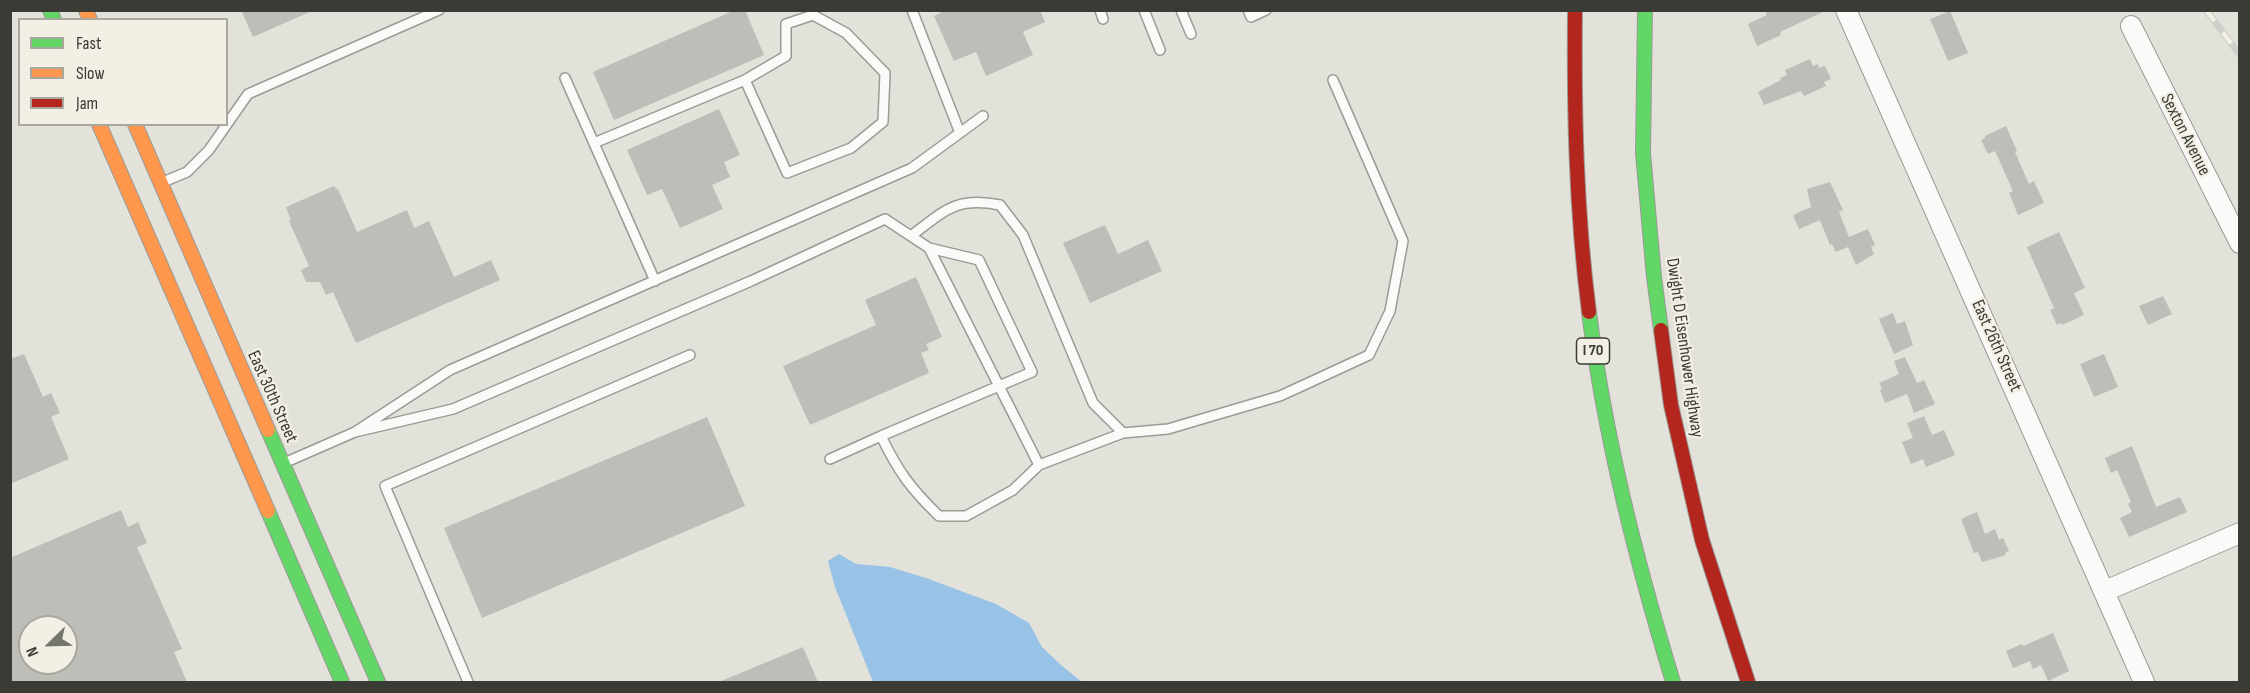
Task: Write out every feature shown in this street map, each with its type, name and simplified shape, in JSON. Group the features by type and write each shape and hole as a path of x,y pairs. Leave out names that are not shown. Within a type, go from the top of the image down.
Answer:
{"main road":[{"name":"I 70","path":"1575,10 1573,113 1576,187 1592,345 1601,400 1628,526 1673,682"},
{"name":"Dwight D Eisenhower Highway","path":"1645,10 1643,153 1654,277 1671,405 1702,540 1748,682"},
{"name":"East 30th Street","path":"100,126 145,190 282,464 378,682"},
{"name":"East 30th Street","path":"135,126 145,190 342,682"}],"street":[{"name":"East 26th Street","path":"1846,10 2144,682"},
{"name":"Sexton Avenue","path":"2131,26 2240,243"},
{"path":"2105,591 2240,532"}],"lane":[{"path":"228,123 248,94 439,10"},
{"path":"912,10 960,133"},
{"path":"1144,10 1160,50"},
{"path":"1181,10 1191,34"},
{"path":"1248,10 1251,17 1266,10"},
{"path":"594,143 745,80 786,56 786,24 813,15 846,33 885,72 883,122 851,148 787,173 745,80"},
{"path":"565,78 655,281"},
{"path":"881,436 899,471 939,516 966,516 1013,490 1039,465 1123,433 1168,429 1280,396 1369,355 1390,311 1402,241 1333,80"},
{"path":"282,464 355,432 450,370 912,168 983,116"},
{"path":"145,190 186,172 210,150 226,126"},
{"path":"910,236 948,208 978,201 1000,205 1023,235 1093,403 1123,433"},
{"path":"355,432 453,409 751,281 885,219 929,248 979,260 1032,372 830,459"},
{"path":"929,248 1039,465"},
{"path":"468,682 386,486 690,355"}],"water":[{"path":"839,554 856,564 890,567 996,604 1029,623 1042,647 1082,682 873,682 835,587 828,561"}],"building":[{"path":"241,10 314,10 253,37"},
{"path":"735,10 745,10 764,55 614,120 593,72"},
{"path":"946,10 1040,10 1045,22 1023,32 1033,55 986,76 976,52 954,61 934,16"},
{"path":"1765,10 1827,10 1780,32 1781,35 1757,46 1748,24 1767,15"},
{"path":"1950,11 1968,53 1948,61 1930,19"},
{"path":"1810,59 1813,66 1818,64 1819,68 1825,66 1831,79 1824,82 1826,86 1804,96 1801,91 1764,105 1758,92 1781,80 1780,78 1787,75 1785,70"},
{"path":"719,109 740,155 724,162 730,177 712,185 723,209 680,228 662,189 647,195 627,150"},
{"path":"2006,126 2029,184 2034,181 2044,203 2018,215 2009,193 2013,191 1995,151 1988,154 1981,140"},
{"path":"1830,182 1843,210 1839,212 1849,237 1868,229 1875,245 1871,247 1874,254 1856,265 1848,247 1836,252 1832,244 1830,245 1820,220 1799,229 1793,215 1811,207 1807,189"},
{"path":"334,186 338,189 357,232 407,210 414,228 429,221 454,277 491,260 500,280 356,343 333,292 326,295 320,282 306,282 301,270 309,266 289,221 291,220 286,207"},
{"path":"1105,225 1118,254 1148,240 1162,271 1090,303 1063,243"},
{"path":"2059,232 2085,288 2074,293 2084,315 2062,325 2061,323 2057,325 2050,310 2054,308 2027,247"},
{"path":"916,277 942,337 926,344 929,350 921,353 929,373 810,425 783,366 876,325 865,300"},
{"path":"2163,296 2172,314 2148,325 2139,306"},
{"path":"1893,313 1897,324 1905,321 1913,345 1894,354 1879,319"},
{"path":"24,354 43,397 51,393 60,413 51,417 69,459 10,484 10,359"},
{"path":"2104,354 2118,387 2094,397 2080,364"},
{"path":"1905,357 1917,383 1924,380 1935,404 1914,413 1907,394 1885,403 1880,390 1882,389 1879,383 1899,374 1894,361"},
{"path":"1924,416 1932,435 1944,430 1955,455 1926,467 1923,459 1911,464 1902,442 1913,438 1907,423"},
{"path":"707,417 745,506 482,618 444,528"},
{"path":"2132,446 2156,507 2180,497 2187,512 2129,537 2120,518 2132,512 2128,504 2131,502 2117,470 2111,473 2105,458"},
{"path":"121,510 128,527 138,522 147,543 137,547 182,649 174,652 187,682 10,682 10,558"},
{"path":"1977,512 1985,534 1995,529 1999,540 2003,538 2009,551 2005,553 2006,555 1982,562 1978,552 1974,553 1961,519"},
{"path":"2053,633 2069,671 2048,681 2041,665 2033,669 2030,661 2013,668 2006,651"},
{"path":"803,647 818,682 719,682"}],"railway":[{"path":"2206,10 2240,55"}],"traffic: fast":[{"path":"50,10 53,18"},
{"path":"1645,10 1643,153 1661,330"},
{"path":"1589,312 1604,406 1623,498 1673,682"},
{"path":"268,430 378,682"},
{"path":"268,511 342,682"}],"traffic: slow":[{"path":"86,10 89,18"},
{"path":"100,126 268,511"},
{"path":"136,126 268,430"}],"traffic: jam":[{"path":"1575,10 1577,161 1581,236 1589,312"},
{"path":"1661,330 1671,405 1702,540 1748,682"}]}
